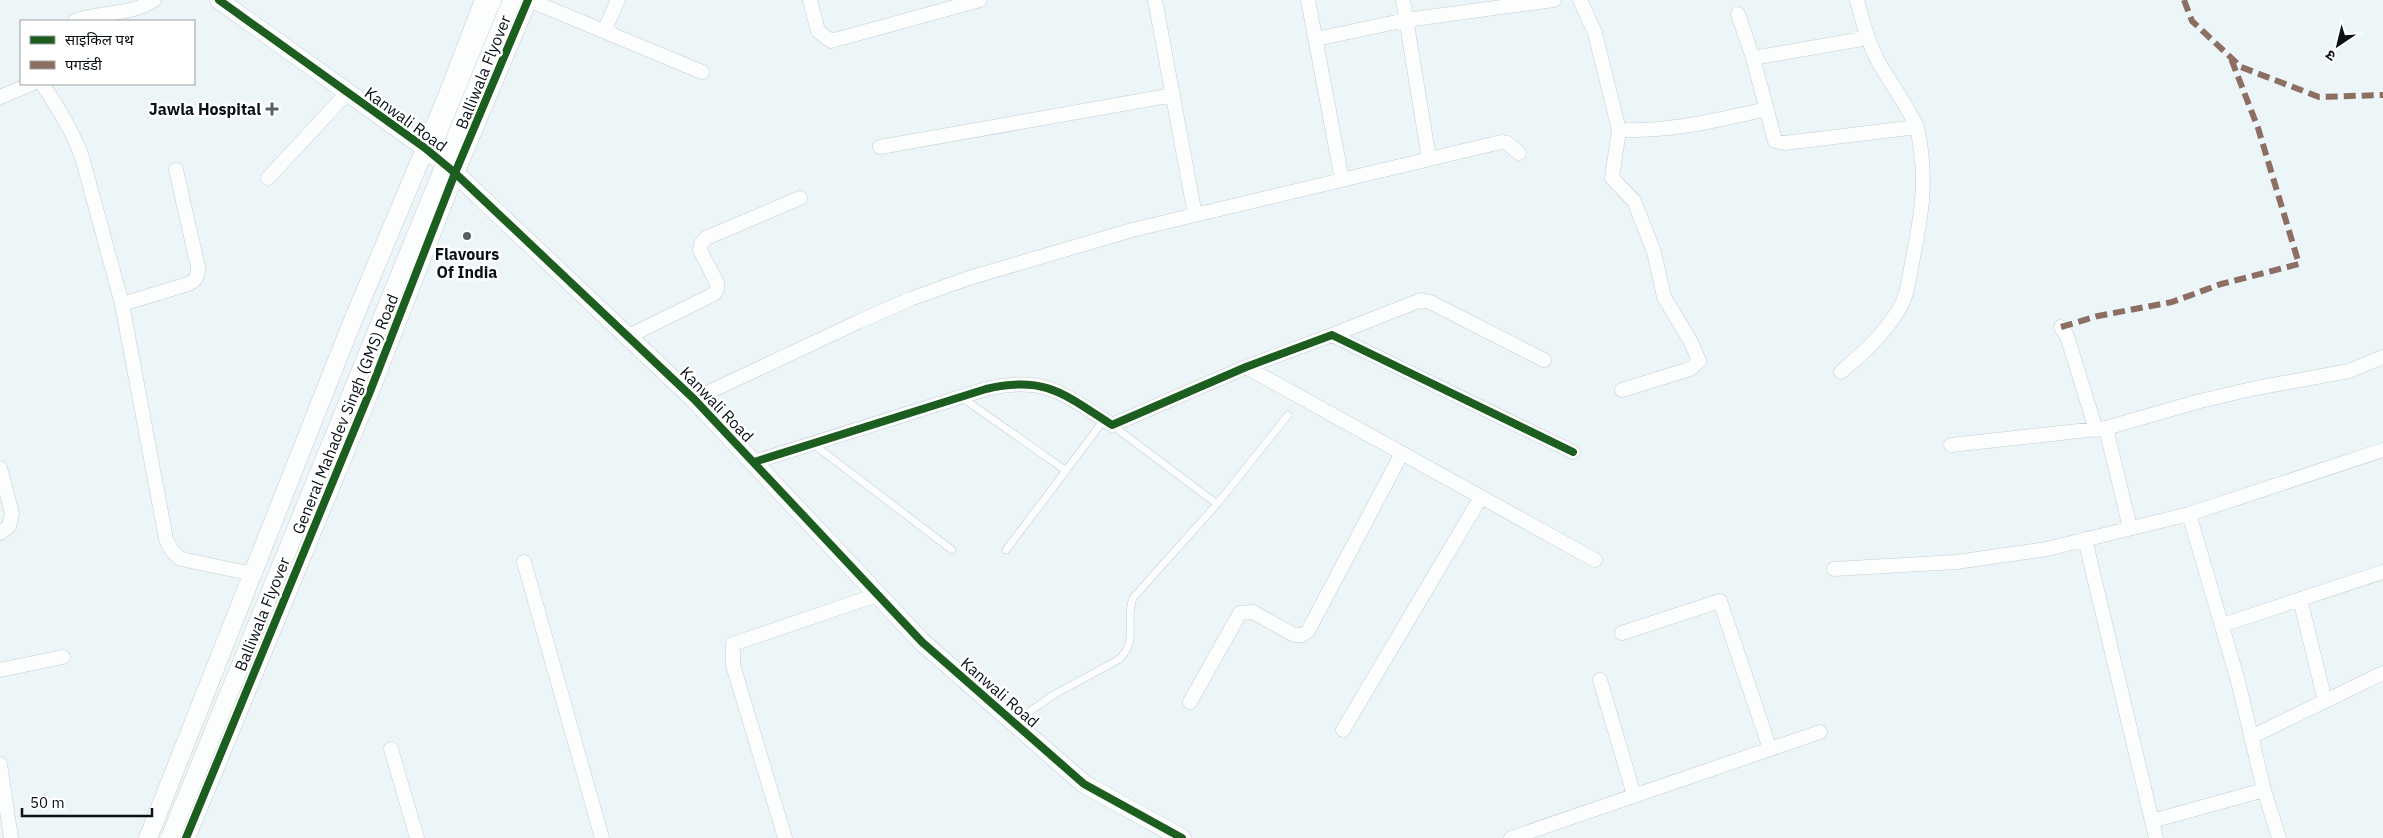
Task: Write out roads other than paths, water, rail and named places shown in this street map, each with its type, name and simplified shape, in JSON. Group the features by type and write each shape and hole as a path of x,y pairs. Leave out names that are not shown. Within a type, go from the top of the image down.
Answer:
{"street":[{"path":"78,20 98,14 135,10 154,0"},
{"name":"General Mahadev Singh (GMS) Road","path":"148,838 349,330 484,0"},
{"name":"Balliwala Flyover","path":"158,838 500,0"},
{"name":"Balliwala Flyover","path":"170,838 512,0"},
{"path":"528,0 702,72"},
{"name":"General Mahadev Singh (GMS) Road","path":"186,838 388,346 455,173 528,0"},
{"path":"604,31 618,0"},
{"path":"810,0 818,31 824,38 838,41 980,0"},
{"path":"1155,0 1195,215"},
{"path":"1308,0 1342,180"},
{"path":"1403,0 1428,158"},
{"path":"1316,39 1406,20 1554,0"},
{"path":"1580,0 1595,33 1619,130 1612,178 1634,202 1654,252 1664,297 1698,354 1699,361 1690,369 1622,390"},
{"path":"1841,372 1887,326 1900,309 1908,284 1920,222 1924,188 1923,157 1917,127 1905,102 1879,62 1868,38 1857,0"},
{"name":"Kanwali Road","path":"222,1 424,148 455,173 694,399 922,642 1084,784 1182,838"},
{"path":"1738,14 1753,58 1767,109 1772,136 1775,141 1780,143 1917,127"},
{"path":"1753,58 1868,38"},
{"path":"0,97 29,85"},
{"path":"43,85 60,110 73,134 82,157 122,304 166,539 172,551 181,559 253,574"},
{"path":"268,178 347,92"},
{"path":"880,147 1173,95"},
{"path":"1619,130 1650,131 1682,128 1767,109"},
{"path":"694,399 910,299 969,278 1084,244 1428,158 1501,142 1507,143 1519,153"},
{"path":"122,304 185,286 194,282 198,276 198,267 176,170"},
{"path":"629,336 714,294 717,289 717,283 700,250 701,244 706,238 800,198"},
{"path":"380,256 417,271"},
{"path":"754,462 961,397 1006,384 1022,382 1061,393 1108,423 1420,300 1430,302 1544,360"},
{"path":"2062,327 2101,429 2130,528"},
{"path":"349,330 388,346"},
{"path":"1332,335 1573,452"},
{"path":"1951,445 2101,429 2209,398 2349,372 2383,357"},
{"path":"1246,367 1595,560"},
{"path":"1834,570 1956,562 2047,549 2189,514 2383,450"},
{"path":"1190,702 1240,614 1253,612 1294,634 1302,635 1308,631 1402,453"},
{"path":"0,468 12,514 9,526 0,533"},
{"path":"1343,730 1481,497"},
{"path":"2189,514 2222,625 2264,790 2279,838"},
{"path":"2085,539 2156,838"},
{"path":"524,562 602,838"},
{"path":"2222,625 2383,572"},
{"path":"785,838 733,666 733,644 877,595"},
{"path":"2300,599 2325,701"},
{"path":"1622,633 1720,601 1770,748"},
{"path":"0,670 63,657"},
{"path":"2251,737 2383,673"},
{"path":"1600,680 1634,795"},
{"path":"1511,838 1820,732"},
{"path":"391,749 417,838"},
{"path":"0,764 11,838"},
{"path":"2152,821 2264,790"}],"lane":[{"path":"961,397 1065,470"},
{"path":"1014,722 1055,694 1118,660 1125,654 1130,645 1129,615 1133,598 1217,504 1288,415"},
{"path":"1006,550 1065,470 1108,423 1217,504"},
{"path":"812,443 952,550"}],"place":[{"name":"Jawla Hospital","path":"272,109"},
{"name":"Flavours Of India","path":"467,236"}]}
